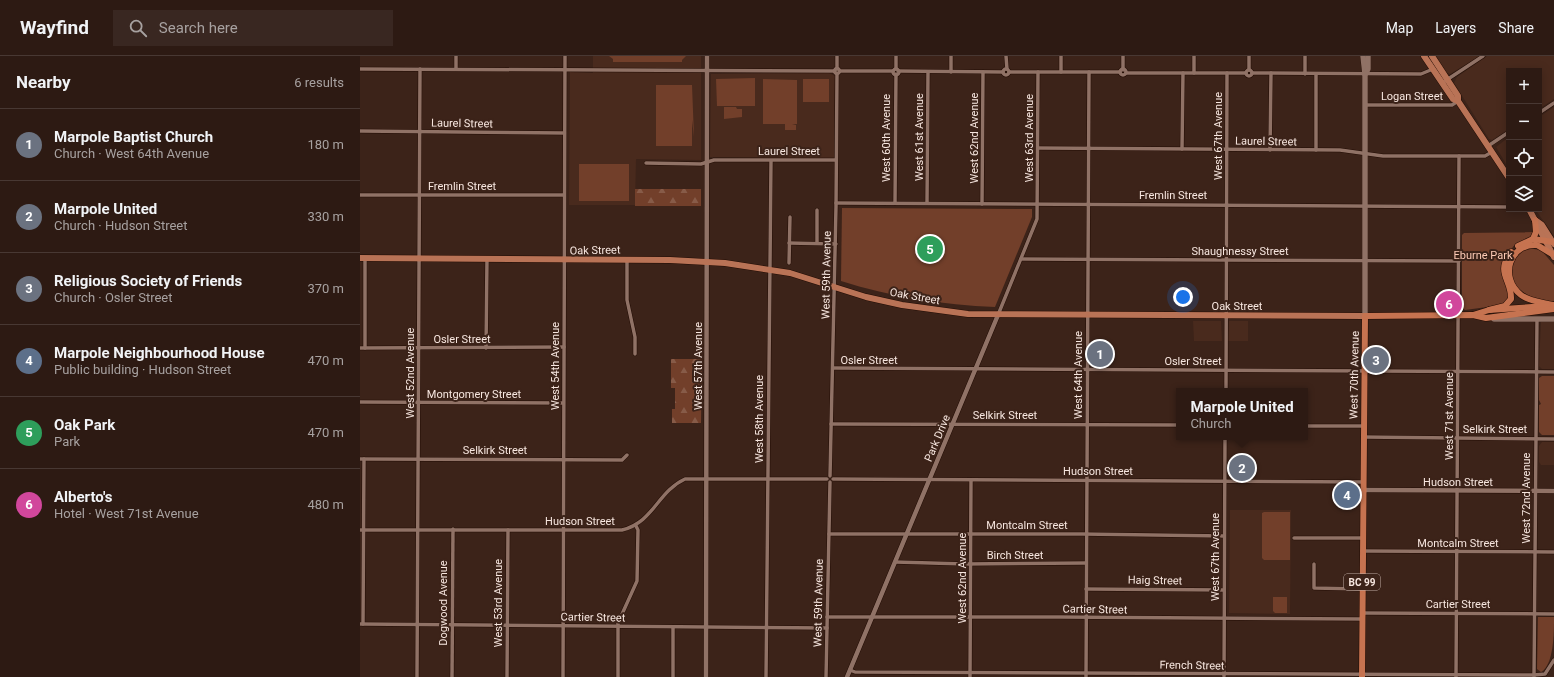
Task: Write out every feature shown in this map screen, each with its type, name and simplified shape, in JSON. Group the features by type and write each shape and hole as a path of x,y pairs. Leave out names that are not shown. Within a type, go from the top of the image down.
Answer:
{"highway":[{"path":"1533,239 1536,232 1535,220"},
{"path":"1489,310 1505,306 1510,302 1511,294 1504,275 1506,260 1517,246 1533,239 1553,243"},
{"path":"1552,306 1529,299 1521,294 1512,284 1509,271 1511,259 1522,248 1537,245 1553,255"},
{"name":"Oak Street","path":"1365,316 1458,316 1472,315 1489,310 1552,306"},
{"name":"Oak Street","path":"1472,315 1486,318 1552,306"},
{"name":"West 70th Avenue","path":"1362,675 1365,316"}],"main road":[{"name":"West 70th Avenue","path":"1363,56 1365,74 1365,316"},
{"name":"West 70th Avenue","path":"1365,74 1368,69 1368,56"},
{"path":"1424,56 1433,69 1445,81"},
{"path":"1432,56 1453,99 1458,101 1508,176"},
{"path":"1531,212 1553,255"},
{"path":"1535,220 1542,225 1553,243"},
{"name":"Oak Street","path":"363,258 564,260 627,259 707,261 769,269 866,297 918,308 955,313 998,315 1365,316"},
{"name":"Oak Street","path":"1486,318 1554,319"}],"street":[{"path":"456,56 456,69"},
{"name":"West 54th Avenue","path":"562,677 565,56"},
{"name":"West 57th Avenue","path":"706,677 707,56"},
{"name":"West 59th Avenue","path":"826,677 836,244 837,56"},
{"name":"West 60th Avenue","path":"895,203 896,56"},
{"path":"951,56 951,72"},
{"path":"1006,56 1006,71"},
{"path":"1061,56 1062,72"},
{"path":"1123,56 1123,72"},
{"path":"1194,56 1194,73"},
{"path":"1249,56 1249,72"},
{"path":"1305,56 1305,74"},
{"path":"1445,81 1483,56"},
{"path":"360,69 1421,74 1433,69"},
{"name":"West 52nd Avenue","path":"418,677 420,69"},
{"name":"West 61st Avenue","path":"927,203 928,72"},
{"name":"West 62nd Avenue","path":"982,204 983,72"},
{"name":"West 63rd Avenue","path":"1038,72 1038,204"},
{"name":"West 64th Avenue","path":"1086,675 1089,72"},
{"path":"1182,149 1183,73"},
{"name":"West 67th Avenue","path":"1226,388 1227,73"},
{"path":"1270,150 1271,73"},
{"path":"1316,74 1316,150"},
{"name":"Logan Street","path":"1365,105 1452,105 1458,101"},
{"path":"1542,110 1554,103"},
{"name":"Laurel Street","path":"360,131 564,133"},
{"name":"Laurel Street","path":"1038,148 1316,150 1364,153 1382,156 1485,156 1490,149 1506,135"},
{"name":"West 71st Avenue","path":"1456,676 1459,156"},
{"name":"Laurel Street","path":"646,163 701,164 713,160 836,160"},
{"name":"West 58th Avenue","path":"766,677 771,160"},
{"name":"Fremlin Street","path":"360,195 564,195"},
{"name":"Fremlin Street","path":"836,202 1506,207"},
{"name":"Park Drive","path":"847,677 1036,225 1038,204"},
{"path":"817,210 817,243"},
{"path":"789,263 790,217"},
{"path":"789,243 836,244"},
{"path":"363,258 365,348"},
{"path":"486,348 487,259"},
{"path":"627,259 627,300 635,337 635,354"},
{"name":"Shaughnessy Street","path":"1021,259 1459,261"},
{"name":"West 72nd Avenue","path":"1534,676 1537,319"},
{"name":"Osler Street","path":"360,348 564,348"},
{"name":"Osler Street","path":"833,368 1554,372"},
{"name":"Montgomery Street","path":"360,402 563,403"},
{"name":"Selkirk Street","path":"831,424 1176,425"},
{"path":"1308,426 1363,426"},
{"name":"Selkirk Street","path":"1363,437 1554,438"},
{"name":"West 67th Avenue","path":"1224,676 1225,440"},
{"name":"Selkirk Street","path":"362,459 418,458 622,460 628,455"},
{"path":"362,459 362,624"},
{"name":"Hudson Street","path":"362,530 622,530 636,526 645,519 663,495 676,483 685,479 1087,479 1363,482"},
{"name":"West 62nd Avenue","path":"970,675 971,480"},
{"name":"Hudson Street","path":"1363,490 1554,491"},
{"path":"618,677 618,622 634,590 638,575 638,530 636,526"},
{"name":"Dogwood Avenue","path":"452,677 453,530"},
{"name":"West 53rd Avenue","path":"507,677 508,530"},
{"name":"Montcalm Street","path":"829,534 1086,534 1224,536"},
{"path":"1294,538 1362,538"},
{"name":"Montcalm Street","path":"1362,551 1554,552"},
{"name":"Birch Street","path":"895,562 971,564 1086,563"},
{"path":"1314,564 1314,588 1362,590"},
{"name":"Haig Street","path":"1086,589 1224,590"},
{"name":"Cartier Street","path":"827,617 1086,617 1224,619 1457,613 1554,614"},
{"name":"Cartier Street","path":"362,624 452,626 827,628"},
{"path":"672,677 673,627"},
{"path":"1534,676 1545,674 1554,660"},
{"name":"French Street","path":"850,670 855,672 970,675 1534,676"}],"shaded area":[{"path":"593,56 701,56 701,160 636,159 635,205 569,205 570,72 593,73"},
{"path":"1435,56 1480,56 1450,74 1447,73"},
{"path":"1487,56 1554,56 1554,99 1542,107 1542,68 1506,68 1506,131 1492,140 1489,139 1454,83 1457,77"},
{"path":"829,73 835,76 834,158 710,157 711,74"},
{"path":"1554,107 1554,236 1537,212 1542,212 1542,115"},
{"path":"1506,139 1506,164 1496,147"},
{"path":"1193,321 1221,321 1222,341 1194,341"},
{"path":"1229,321 1248,321 1248,341 1228,341"},
{"path":"1541,321 1554,321 1554,369 1542,369 1539,366"},
{"path":"1542,442 1554,442 1554,465 1541,465 1539,462 1539,446"},
{"path":"1230,510 1291,510 1290,614 1229,613"}],"green space":[{"path":"609,56 686,56 682,62 613,62 613,59"},
{"path":"755,78 755,106 717,106 716,79"},
{"path":"763,79 797,80 797,124 792,124 796,125 796,130 785,130 785,124 763,124"},
{"path":"803,79 829,79 829,102 803,102"},
{"path":"656,85 692,85 694,137 692,120 692,146 656,146"},
{"path":"724,107 736,107 737,109 742,109 742,117 724,119"},
{"path":"579,164 629,164 629,201 579,201"},
{"path":"635,189 701,189 701,206 635,206"},
{"path":"842,208 1032,209 1032,217 995,307 936,302 898,296 841,281"},
{"name":"Eburne Park","path":"1535,232 1531,237 1512,248 1508,269 1509,297 1502,305 1465,310 1462,308 1462,235 1464,233"},
{"path":"1527,248 1541,250 1554,265 1554,301 1531,297 1521,291 1514,283 1511,275 1511,265 1516,256"},
{"path":"671,359 702,359 701,423 672,423 672,409 675,409 675,388 671,388"},
{"path":"1542,376 1554,376 1554,435 1542,435 1539,432 1539,405 1541,404 1539,400 1539,378"},
{"path":"1290,512 1290,560 1264,560 1262,558 1262,513"},
{"path":"1273,597 1287,597 1287,613 1275,613 1273,611"},
{"path":"1538,617 1554,617 1551,655 1549,663 1541,672 1537,669"}],"place":[{"name":"Oak Park","path":"930,249"},
{"name":"Alberto's","path":"1449,304"},
{"name":"Marpole Baptist Church","path":"1100,354"},
{"name":"Religious Society of Friends","path":"1376,360"},
{"name":"Marpole United","path":"1242,468"},
{"name":"Marpole Neighbourhood House","path":"1347,495"}]}
